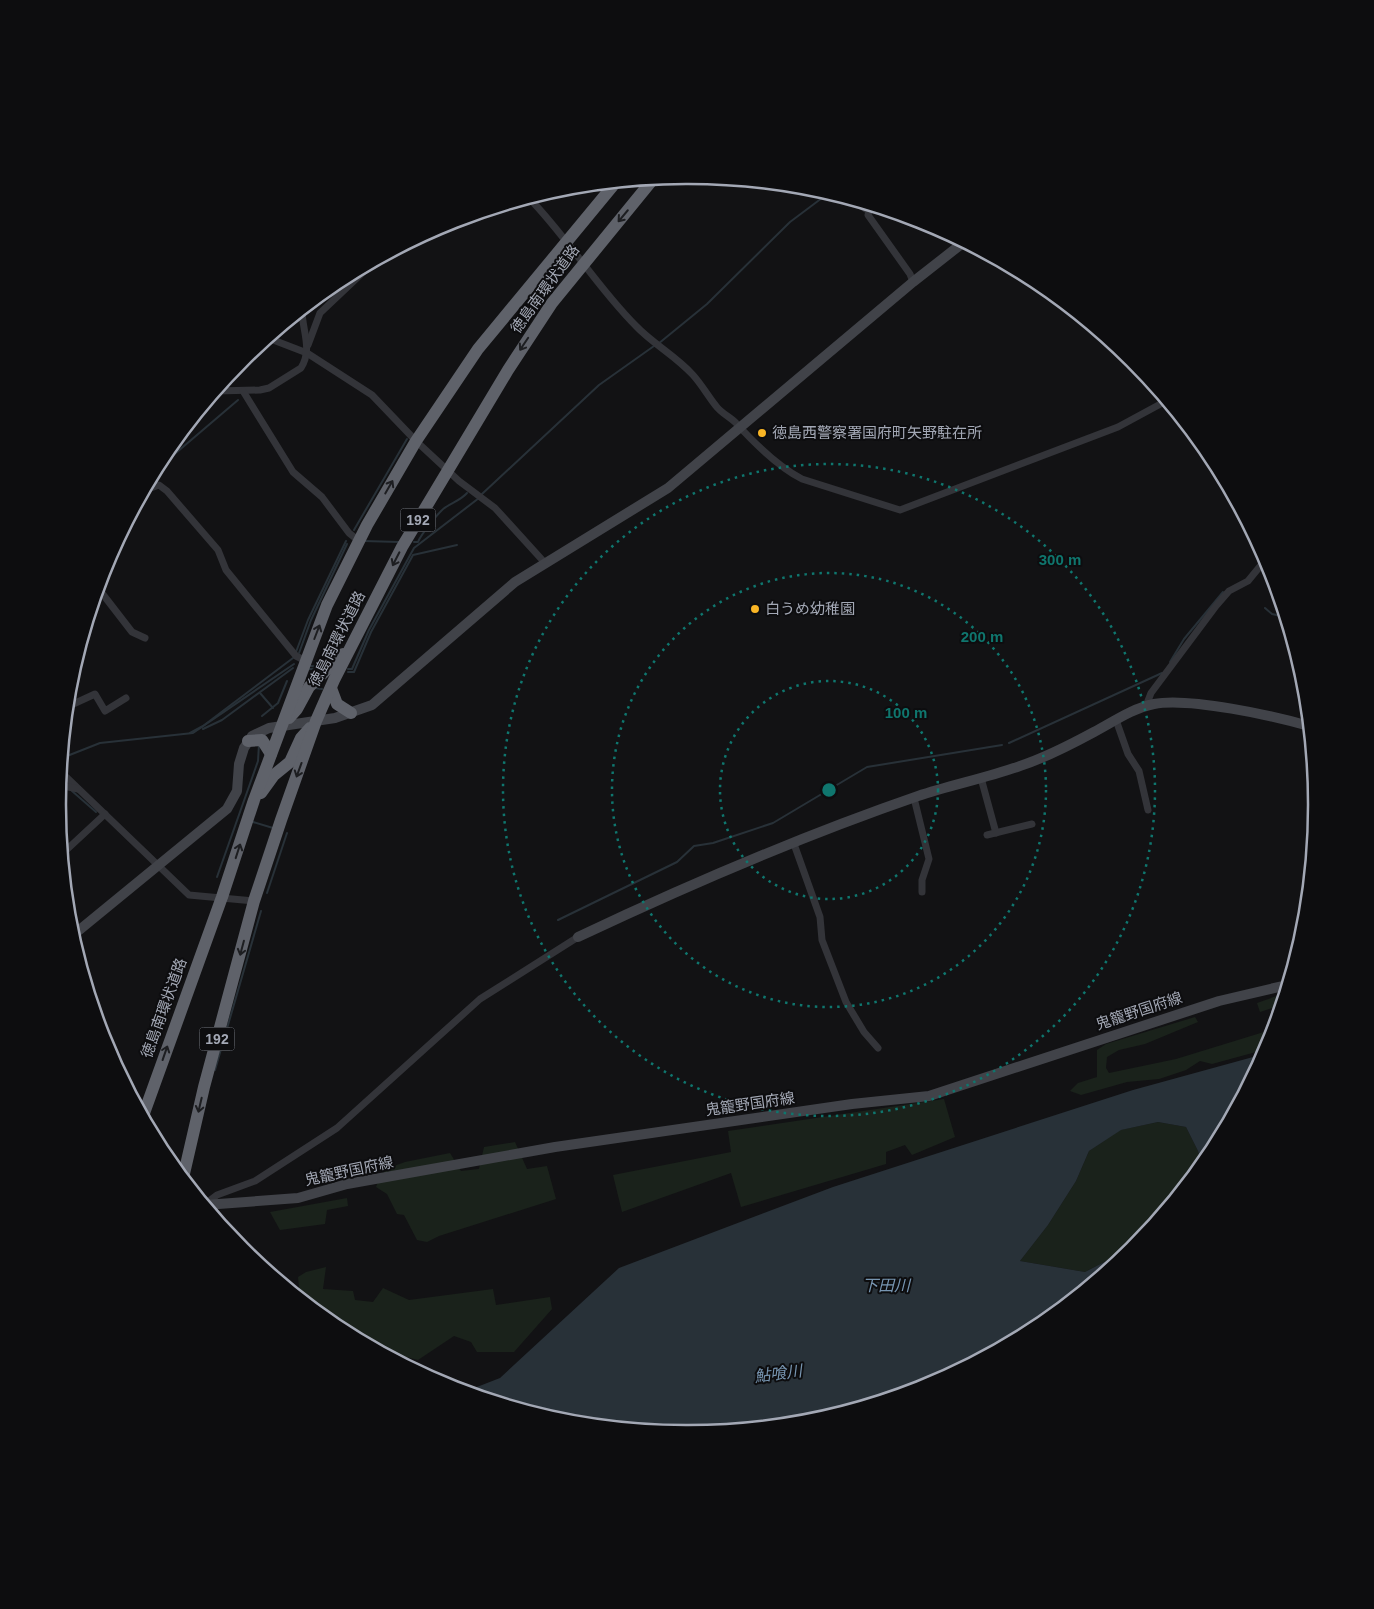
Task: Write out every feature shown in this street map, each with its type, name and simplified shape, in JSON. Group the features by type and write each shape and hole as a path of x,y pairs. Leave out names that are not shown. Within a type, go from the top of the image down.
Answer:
{"highway":[{"name":"徳島南環状道路","path":"186,1169 204,1087 254,901 316,721 331,688 402,547 508,370 552,303 648,185"},
{"name":"徳島南環状道路","path":"146,1109 222,897 254,800 327,605 359,541 416,442 478,349 611,189"},
{"path":"282,726 297,709 309,687 352,646"},
{"path":"331,688 337,704 351,713"},
{"path":"254,800 274,775 290,762 301,738 316,721"},
{"path":"248,741 262,740 271,754"}],"street":[{"path":"534,203 567,241 582,264 637,328 658,343 692,374 716,407 740,430 788,472 802,479 900,510 1118,427 1161,404"},
{"path":"869,211 868,215 910,274 912,282"},
{"path":"79,930 227,810 237,791 240,764 248,741 259,732 351,713 372,704 516,582 668,488 740,430 912,282 958,246"},
{"path":"225,390 243,391 269,388 301,368 320,313 354,281"},
{"path":"303,317 307,349"},
{"path":"276,340 307,349 372,396 416,442 479,497 495,508 545,563"},
{"path":"243,391 293,472 322,497 349,533 359,541"},
{"path":"153,488 159,486 167,491 218,550 226,570 273,628 296,656 306,661"},
{"path":"1146,706 1151,693 1210,613 1229,591 1248,581 1260,567"},
{"path":"103,595 132,632 144,638"},
{"path":"75,703 95,694 104,711 126,698"},
{"path":"210,1201 218,1195 255,1181 337,1128 480,999 578,937 627,914 794,844 914,798 1021,766 1055,752 1146,706 1165,703 1196,705 1278,718 1302,724"},
{"path":"1116,720 1128,754 1139,771 1148,810"},
{"path":"67,778 159,864 189,895 254,901"},
{"path":"981,778 996,833"},
{"path":"67,787 78,789"},
{"path":"914,798 929,859 922,880 922,892"},
{"path":"68,848 105,814"},
{"path":"987,835 1032,824"},
{"path":"794,844 820,917 822,940 846,1002 864,1032 878,1048"},
{"name":"鬼籠野国府線","path":"213,1204 298,1198 347,1184 555,1147 852,1104 929,1096 1219,1001 1280,987"}],"shaded area":[{"path":"1278,996 1274,1007 1260,1012 1257,1003"},
{"path":"1195,1017 1198,1022 1145,1044 1119,1050 1107,1057 1106,1068 1109,1073 1176,1059 1264,1032 1256,1052 1212,1064 1200,1061 1186,1070 1159,1079 1127,1082 1081,1095 1070,1091 1078,1083 1097,1077 1097,1050 1106,1044"},
{"path":"944,1099 955,1137 912,1155 905,1145 886,1152 886,1164 741,1207 731,1173 622,1212 613,1175 731,1152 728,1131"},
{"path":"1158,1122 1186,1127 1199,1154 1154,1214 1107,1260 1085,1272 1020,1261 1048,1225 1076,1181 1089,1151 1120,1130"},
{"path":"515,1142 527,1169 547,1166 556,1199 439,1236 427,1242 417,1240 404,1215 397,1214 387,1194 376,1187 383,1170 405,1162 450,1153 461,1171 479,1169 484,1147"},
{"path":"347,1198 348,1206 327,1210 325,1224 280,1230 270,1212"},
{"path":"326,1267 323,1289 353,1291 355,1300 373,1302 383,1288 409,1300 493,1289 496,1305 550,1297 552,1309 514,1352 477,1352 471,1342 454,1336 418,1360 403,1356 377,1342 342,1321 309,1297 299,1289 298,1277 306,1272"}],"water":[{"name":"下田川","path":"1254,1057 1225,1115 1199,1154 1186,1127 1158,1122 1121,1130 1089,1151 1076,1181 1048,1225 1020,1261 1085,1272 1107,1260 1065,1297 1032,1321 962,1361 925,1378 848,1404 808,1413 728,1424 687,1425 646,1424 566,1413 526,1404 475,1388 500,1378 619,1268 833,1187 1133,1090"}],"waterway":[{"path":"658,344 707,304 790,222 821,199"},
{"path":"482,494 599,385 654,346"},
{"path":"176,452 238,400"},
{"path":"354,530 407,439"},
{"path":"414,542 418,542 422,534 443,509 467,493"},
{"path":"348,669 352,669 369,630 414,548 479,498"},
{"path":"296,652 308,620 346,541"},
{"path":"364,541 399,542"},
{"path":"299,653 311,620 347,544"},
{"path":"348,672 354,672 371,632 413,555 457,545"},
{"path":"1170,662 1184,639 1223,592"},
{"path":"1265,608 1272,614 1278,615"},
{"path":"190,733 203,726 293,658"},
{"path":"69,755 100,743 193,733 294,664"},
{"path":"311,666 321,667"},
{"path":"203,729 222,720 293,668"},
{"path":"309,669 319,669"},
{"path":"1009,743 1162,673"},
{"path":"262,716 278,703 287,681"},
{"path":"315,688 322,689"},
{"path":"260,693 273,708"},
{"path":"217,877 258,761 259,744"},
{"path":"558,920 677,862 694,846 713,843 773,823 867,767 1002,745"},
{"path":"72,791 96,812"},
{"path":"253,822 273,828"},
{"path":"267,893 287,833"},
{"path":"215,1070 261,911"}],"place":[{"name":"徳島西警察署国府町矢野駐在所","path":"762,433"},
{"name":"白うめ幼稚園","path":"755,609"}],"water label":[{"name":"鮎喰川","path":"778,1373"}]}
